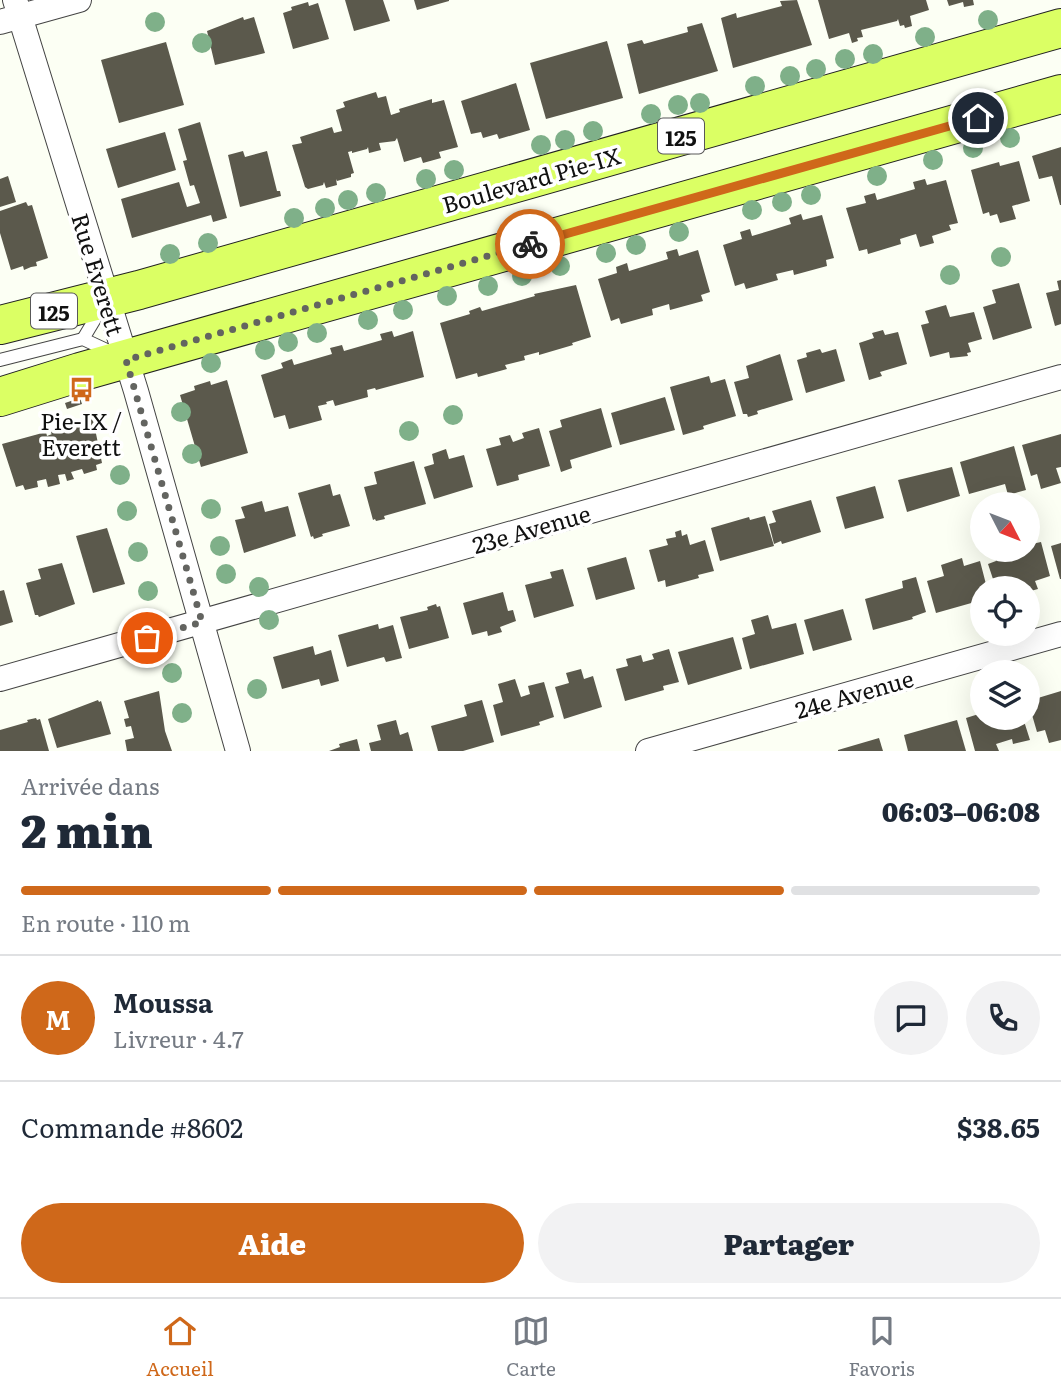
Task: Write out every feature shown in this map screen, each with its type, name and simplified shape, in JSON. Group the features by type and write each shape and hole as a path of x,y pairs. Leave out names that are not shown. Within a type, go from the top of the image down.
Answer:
{"main road":[{"name":"Boulevard Pie-IX","path":"0,325 107,299 1061,28"},
{"path":"0,397 1061,94"}],"street":[{"path":"12,13 79,0"},
{"name":"Rue Everett","path":"12,13 126,360 238,751"},
{"name":"23e Avenue","path":"0,679 1061,377"},
{"name":"24e Avenue","path":"648,751 1061,634"}],"lane":[{"path":"83,339 107,299"},
{"path":"0,360 83,339 126,360"}],"building":[{"path":"345,0 383,0 390,21 354,31"},
{"path":"414,0 449,0 449,1 417,10"},
{"path":"797,0 812,45 733,68 721,18 736,13 737,18 782,6 780,1"},
{"path":"818,0 926,0 929,10 910,16 912,26 900,26 898,19 861,30 863,37 852,43 849,33 829,39"},
{"path":"947,0 973,0 974,5 964,7 963,2 949,6"},
{"path":"308,2 309,6 318,3 329,39 293,49 283,13 292,10 291,7"},
{"path":"243,17 244,20 254,17 265,53 215,65 207,31"},
{"path":"702,23 718,71 639,94 627,44 642,40 644,44 688,32 687,27"},
{"path":"607,41 623,98 546,119 530,63"},
{"path":"166,42 184,105 119,123 101,60"},
{"path":"516,83 530,130 499,139 497,134 483,138 481,132 471,134 461,101"},
{"path":"376,92 378,98 386,96 391,115 400,112 399,109 432,99 432,103 444,100 458,147 439,152 441,158 423,163 421,157 404,162 397,138 395,141 379,143 381,150 369,153 368,147 348,152 354,173 351,177 337,181 336,179 337,185 326,188 324,182 323,185 308,189 305,187 292,145 302,143 300,137 332,127 334,133 342,131 336,110 345,107 343,102"},
{"path":"200,122 227,218 213,222 211,215 132,238 121,199 179,182 187,207 200,203 194,185 190,186 183,161 187,160 178,129"},
{"path":"165,132 176,170 118,188 106,149"},
{"path":"1061,147 1060,205 1052,176 1039,179 1032,156"},
{"path":"243,151 245,157 267,151 277,191 280,191 281,196 240,207 228,155"},
{"path":"1019,161 1030,201 1012,206 1016,219 1000,223 997,214 983,214 971,170 999,162 1000,166"},
{"path":"8,176 16,202 0,207 0,179"},
{"path":"925,179 927,185 946,180 958,223 949,225 951,230 932,236 934,243 920,247 916,234 900,239 901,244 868,254 867,249 859,251 846,208 866,203 864,196 875,193 877,200 915,189 913,182"},
{"path":"26,202 28,206 32,205 48,258 36,262 37,266 24,270 23,266 11,270 0,233 0,211"},
{"path":"801,214 803,220 822,215 834,258 826,260 827,266 794,275 793,270 776,274 778,280 746,289 744,283 735,286 723,245 742,239 740,232 750,229 752,236 791,224 789,218"},
{"path":"677,249 679,256 698,250 710,292 701,295 703,301 670,310 669,304 652,309 653,315 621,324 619,318 611,321 598,279 617,273 616,267 627,263 629,271 668,259 666,252"},
{"path":"1061,280 1061,324 1055,326 1046,293 1059,290 1057,281"},
{"path":"1019,283 1032,328 993,340 983,307 996,303 992,290"},
{"path":"576,285 591,337 539,355 539,352 524,356 525,360 505,365 507,369 478,377 477,373 456,379 440,323 470,314 469,311 480,307 482,311 535,296 534,294"},
{"path":"946,305 950,317 974,312 982,339 968,343 971,352 967,353 968,356 950,358 949,352 930,357 921,325 929,323 925,311"},
{"path":"883,330 885,335 898,332 907,364 880,372 882,376 869,380 859,343 874,338 872,333"},
{"path":"392,331 394,337 413,331 424,377 367,390 368,397 335,406 333,400 326,402 327,404 318,406 322,420 289,429 285,415 274,418 261,375 283,368 281,363 292,359 294,365 332,354 330,348 342,345 344,351 382,340 380,334"},
{"path":"820,349 822,353 836,349 845,381 806,393 797,360 807,357 806,353"},
{"path":"780,354 793,400 757,411 758,414 748,417 743,414 734,382 749,378 746,366"},
{"path":"709,376 711,383 725,379 736,416 683,435 670,387"},
{"path":"227,380 248,453 201,467 180,395 195,390 194,386"},
{"path":"665,397 675,430 620,445 611,413"},
{"path":"80,398 82,404 67,409 65,403"},
{"path":"601,408 612,447 570,460 572,468 561,472 549,431 562,427 560,420"},
{"path":"93,419 102,463 96,465 97,470 84,474 82,469 71,472 74,479 67,481 65,474 58,475 60,484 48,487 46,479 37,481 38,487 25,490 23,485 16,487 2,444 46,432 47,436 52,434 49,432"},
{"path":"539,428 550,466 518,475 519,480 497,486 486,449 501,445 499,438 510,435 513,442 524,438 522,433"},
{"path":"1061,434 1061,467 1056,468 1061,483 1041,489 1037,474 1031,476 1022,445"},
{"path":"1014,446 1026,490 1007,492 1005,484 969,494 960,462"},
{"path":"446,449 449,459 464,455 473,487 434,499 424,467 434,464 432,454"},
{"path":"414,461 426,504 384,516 385,519 373,520 364,487 377,484 374,472"},
{"path":"952,467 960,496 907,512 898,480"},
{"path":"330,484 333,496 340,494 350,526 314,539 311,537 298,493"},
{"path":"875,486 884,518 845,529 836,497"},
{"path":"811,500 821,532 774,544 769,524 776,522 772,511"},
{"path":"262,501 265,512 288,506 296,536 244,553 235,520 245,518 241,507"},
{"path":"765,516 774,546 720,561 711,528 749,517 750,520"},
{"path":"107,528 125,584 93,593 76,536"},
{"path":"681,530 682,536 687,534 690,545 705,540 714,571 666,587 665,580 658,582 649,550 668,545 666,539 676,537 675,532"},
{"path":"1040,542 1050,576 1040,579 1040,576 992,576 988,564 993,562 1040,562"},
{"path":"1061,543 1061,579 1060,579 1051,546"},
{"path":"626,557 635,589 596,600 587,568"},
{"path":"962,558 964,566 980,562 984,576 970,576 970,603 936,613 927,581 944,576 941,565"},
{"path":"62,563 75,604 39,617 35,615 26,583 41,579 38,569"},
{"path":"563,569 574,606 534,618 525,585 552,578 550,572"},
{"path":"916,577 926,612 912,617 913,619 873,630 865,599 903,588 902,581"},
{"path":"4,590 13,622 0,626 0,591"},
{"path":"503,592 508,611 513,610 516,621 500,627 502,632 488,636 487,631 472,635 463,603"},
{"path":"436,604 437,607 440,606 449,638 409,649 400,617 428,610 427,607"},
{"path":"843,609 852,640 813,651 804,620"},
{"path":"768,615 772,629 796,623 804,654 750,669 742,638 755,634 751,620"},
{"path":"378,624 379,629 393,625 402,658 386,662 384,657 347,667 338,635"},
{"path":"733,637 742,669 688,685 678,652"},
{"path":"313,646 315,655 331,650 339,681 321,686 319,679 282,689 273,657"},
{"path":"669,649 679,682 663,686 664,690 625,701 616,669 628,666 626,659 641,655 643,662 654,659 652,654"},
{"path":"581,669 584,679 593,676 602,707 564,719 555,687 569,683 566,673"},
{"path":"515,679 521,697 530,694 528,686 544,682 554,717 539,722 540,725 501,736 493,705 503,702 498,684"},
{"path":"159,691 165,731 172,751 127,751 125,740 134,738 131,726 126,727 124,719 129,718 124,701"},
{"path":"1061,691 1061,740 1049,743 1045,730 1037,732 1040,730 1040,697"},
{"path":"482,700 494,742 463,751 438,751 431,726 467,716 464,705"},
{"path":"101,701 111,734 57,748 48,719"},
{"path":"970,717 970,730 1027,730 1030,740 1013,744 1012,739 996,744 999,751 975,751 966,718"},
{"path":"40,719 49,751 0,751 0,730"},
{"path":"396,720 400,735 408,732 413,751 371,751 369,743 381,740 377,725"},
{"path":"957,720 966,751 908,751 904,735"},
{"path":"879,738 883,751 838,751 838,750"},
{"path":"357,739 360,751 329,751 340,747 339,744"}],"way so far":[{"path":"147,638 202,622 126,360 530,244"}],"place":[{"name":"Pie-IX / Everett","path":"81,390"}],"route":[{"path":"530,244 978,118"}]}
